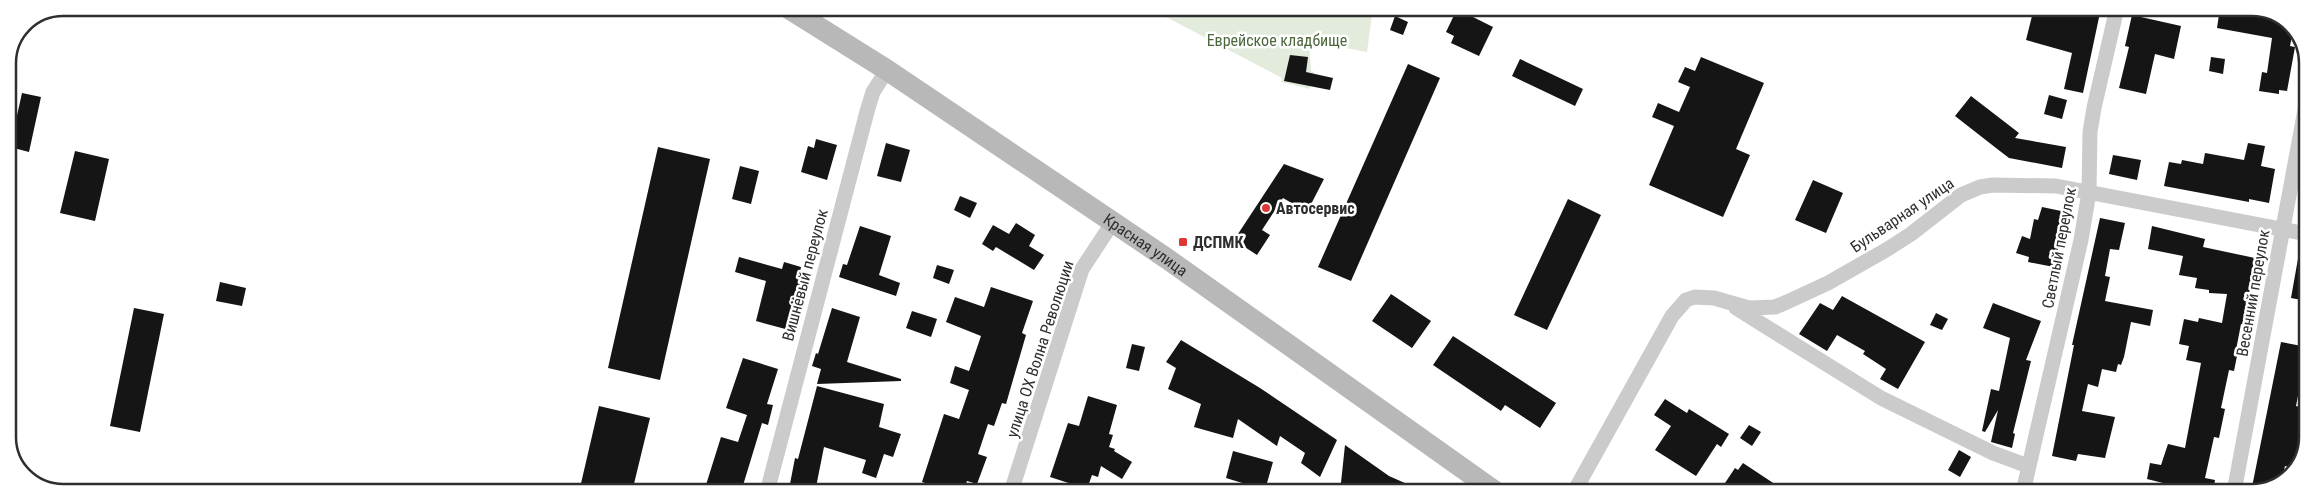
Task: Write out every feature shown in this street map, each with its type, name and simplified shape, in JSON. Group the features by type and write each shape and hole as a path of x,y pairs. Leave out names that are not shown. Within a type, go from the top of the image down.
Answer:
{"street":[{"name":"Красная улица","path":"801,16 887,70 1113,222 1485,484"},
{"name":"Светлый переулок","path":"2025,484 2081,240 2089,192 2089,152 2093,116 2115,16"},
{"name":"Вишнёвый переулок","path":"769,484 868,108 873,92 887,70"},
{"name":"Весенний переулок","path":"2235,484 2299,141"},
{"name":"Бульварная улица","path":"1578,484 1678,307 1686,300 1704,296 1730,304 1763,309 1775,307 1828,282 1886,250 1911,234 1962,195 1980,187 2040,184 2299,233"},
{"name":"улица ОХ Волна Революции","path":"1014,484 1082,269 1113,222"},
{"path":"1730,304 1888,402 1993,453 2028,466"}],"green space":[{"name":"Еврейское кладбище","path":"1164,16 1372,16 1367,52 1309,41 1311,71 1314,72 1310,89 1281,82 1282,78"}],"building":[{"path":"1395,16 1408,22 1403,35 1390,30"},
{"path":"1454,16 1471,16 1493,27 1479,56 1451,43 1454,36 1446,32"},
{"path":"2032,16 2099,16 2083,93 2064,89 2072,53 2026,40"},
{"path":"2132,16 2181,26 2174,59 2155,54 2146,94 2119,88 2129,47 2125,46"},
{"path":"2219,16 2252,16 2270,20 2287,32 2292,38 2290,46 2295,47 2287,91 2279,90 2279,94 2259,91 2262,72 2267,73 2272,38 2217,28"},
{"path":"1290,55 1308,57 1306,72 1333,78 1330,90 1284,81"},
{"path":"1701,57 1764,83 1736,149 1750,155 1723,217 1649,185 1674,126 1652,117 1658,103 1679,112 1690,87 1678,82 1685,67 1695,71"},
{"path":"2211,57 2225,59 2223,74 2209,71"},
{"path":"1520,59 1583,89 1575,106 1512,76"},
{"path":"1408,64 1440,78 1351,281 1318,267"},
{"path":"22,93 41,97 29,152 16,149 16,120"},
{"path":"2049,95 2067,100 2062,119 2044,114"},
{"path":"1971,96 2019,133 2015,138 2066,147 2062,168 2009,158 1955,116"},
{"path":"816,139 837,145 827,180 801,172 808,146 814,148"},
{"path":"886,143 910,150 901,182 877,176"},
{"path":"2248,143 2265,146 2261,166 2275,169 2269,203 2249,199 2249,202 2164,186 2169,162 2181,164 2182,160 2203,164 2205,153 2244,160"},
{"path":"658,147 710,159 660,380 608,368"},
{"path":"75,151 109,159 95,221 60,213"},
{"path":"2113,155 2141,160 2137,180 2109,174"},
{"name":"Автосервис","path":"1284,164 1324,179 1307,212 1283,198 1262,230 1270,235 1257,255 1234,240"},
{"path":"740,166 759,171 751,204 732,199"},
{"path":"1813,180 1843,193 1826,233 1795,220"},
{"path":"960,196 977,203 970,218 954,210"},
{"path":"1568,199 1601,215 1547,330 1514,315"},
{"path":"2042,207 2066,212 2054,267 2028,262 2029,257 2016,253 2022,236 2030,239 2034,219 2038,220"},
{"path":"2100,218 2125,223 2119,250 2110,249 2105,276 2110,277 2105,301 2153,310 2150,326 2131,322 2124,357 2121,365 2118,364 2116,372 2102,369 2098,387 2088,384 2082,411 2115,417 2105,458 2078,454 2076,461 2052,456 2074,345 2072,345"},
{"path":"1016,223 1035,235 1029,246 1044,255 1034,270 996,247 993,251 982,244 993,225 1009,234"},
{"path":"860,226 891,236 879,275 900,283 896,296 839,277 843,264 847,265"},
{"path":"2152,226 2205,239 2203,247 2255,258 2244,325 2241,324 2236,350 2238,351 2234,371 2229,370 2221,408 2225,409 2219,438 2214,437 2205,478 2215,480 2214,484 2167,484 2147,479 2150,463 2161,465 2168,444 2185,448 2201,363 2186,360 2189,346 2179,344 2184,319 2198,322 2199,318 2222,323 2227,294 2209,293 2209,290 2195,288 2197,278 2179,275 2183,256 2148,249"},
{"path":"2299,253 2299,300 2291,298"},
{"path":"739,257 782,269 784,262 801,267 799,277 805,279 789,330 756,321 766,281 735,272"},
{"path":"937,265 954,270 949,284 933,278"},
{"path":"220,282 246,288 242,306 216,301"},
{"path":"991,287 1033,301 1022,333 1026,335 1006,404 1002,403 994,426 988,424 978,454 987,457 977,484 967,481 966,484 928,484 922,482 944,414 959,419 969,390 950,383 955,366 969,371 981,336 946,322 955,297 984,307"},
{"path":"1391,294 1431,321 1412,348 1372,321"},
{"path":"1842,296 1925,342 1898,389 1880,379 1886,369 1863,354 1865,351 1837,335 1827,351 1799,334 1820,303 1833,310"},
{"path":"1993,303 2041,321 2026,360 2031,361 2013,433 2015,434 2012,448 1991,442 1998,410 1985,432 1982,431 1991,389 1999,391 2010,338 1983,328"},
{"path":"134,308 164,314 140,432 110,426"},
{"path":"832,308 860,317 847,362 901,379 901,381 817,384 821,369 812,366 816,353 818,354"},
{"path":"912,311 937,319 931,337 906,328"},
{"path":"1936,313 1948,319 1942,330 1930,325"},
{"path":"1453,336 1556,403 1540,428 1505,405 1501,411 1433,365"},
{"path":"1181,340 1260,388 1337,440 1320,477 1301,463 1305,453 1280,436 1277,446 1238,419 1233,438 1194,427 1201,404 1168,389 1176,368 1166,362"},
{"path":"2281,342 2299,345 2299,391 2296,406 2299,407 2299,437 2295,455 2288,467 2285,466 2284,471 2273,479 2253,484"},
{"path":"1132,344 1145,347 1139,371 1126,368"},
{"path":"743,358 778,369 767,404 773,405 768,425 762,423 743,484 706,484 721,437 738,442 747,415 726,408"},
{"path":"817,386 884,404 879,427 901,434 893,457 884,454 876,478 862,473 866,460 824,447 817,484 790,484 795,458 798,459"},
{"path":"1088,396 1117,405 1109,434 1113,435 1109,447 1115,449 1114,451 1132,462 1122,479 1101,466 1098,477 1092,475 1089,484 1072,484 1050,477 1068,423 1079,426"},
{"path":"1665,399 1687,413 1689,409 1729,434 1721,447 1717,444 1696,476 1655,450 1671,426 1654,415"},
{"path":"599,406 650,418 634,484 581,484"},
{"path":"1749,425 1761,432 1752,446 1740,438"},
{"path":"1345,445 1389,476 1407,484 1341,484"},
{"path":"1959,450 1971,457 1960,477 1948,470"},
{"path":"1233,451 1273,462 1267,484 1246,484 1226,478"},
{"path":"1743,463 1775,484 1724,484 1735,468 1738,470"}],"place":[{"name":"Автосервис","path":"1266,208"},
{"name":"ДСПМК","path":"1183,242"}]}
